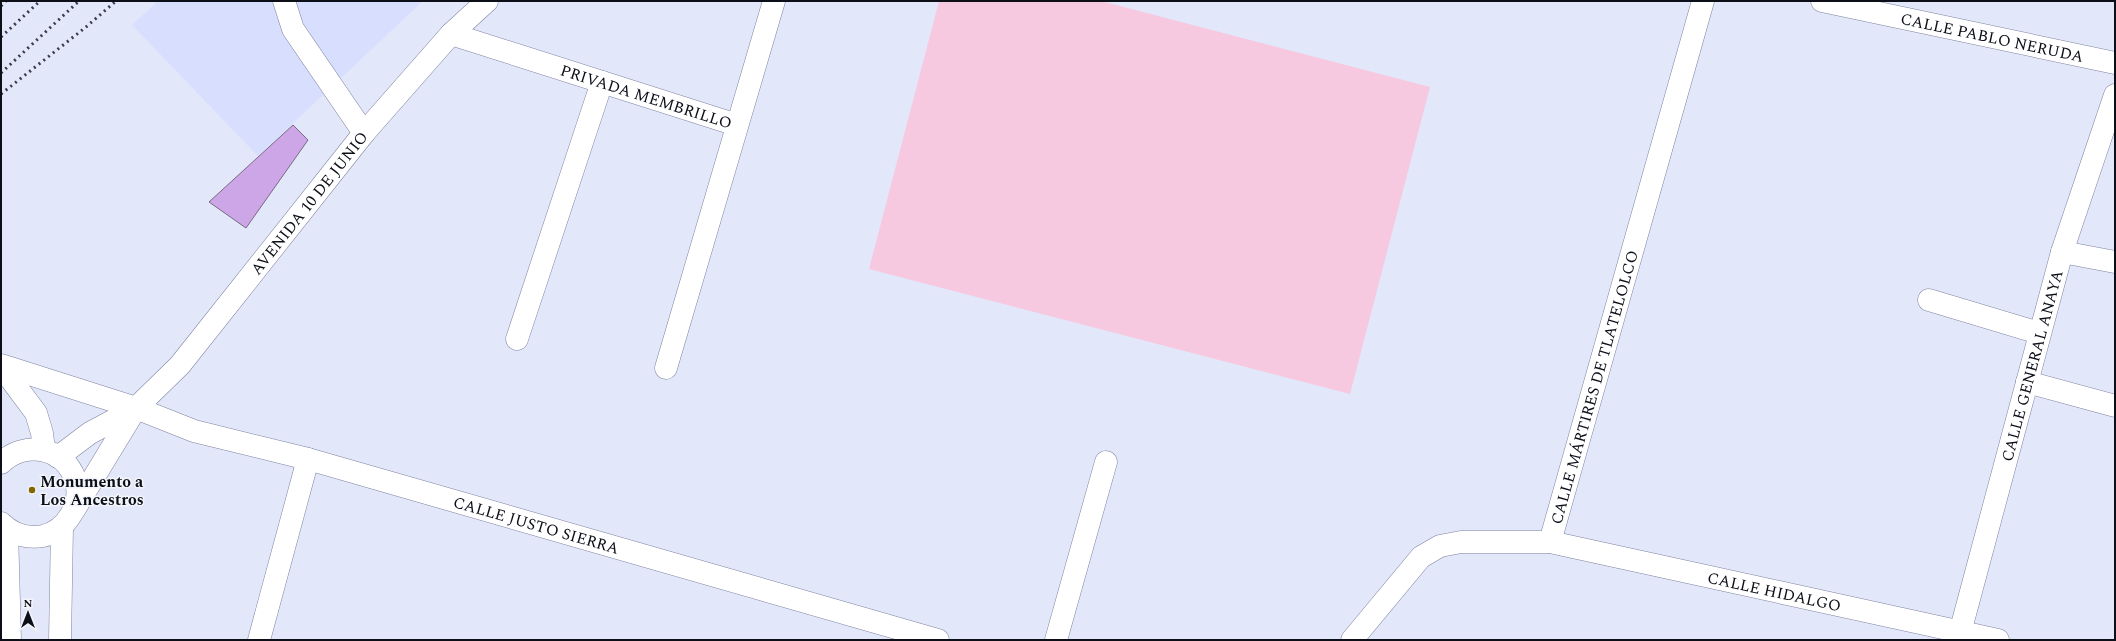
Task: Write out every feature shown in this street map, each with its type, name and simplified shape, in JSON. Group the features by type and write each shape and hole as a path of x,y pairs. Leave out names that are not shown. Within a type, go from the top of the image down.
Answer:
{"street":[{"path":"284,1 293,28 364,133"},
{"name":"AVENIDA 10 DE JUNIO","path":"68,518 136,408 180,365 364,133 451,34 487,1"},
{"path":"737,125 774,1"},
{"name":"CALLE MÁRTIRES DE TLATELOLCO","path":"1352,640 1421,557 1440,546 1461,542 1550,542 1703,1"},
{"name":"CALLE PABLO NERUDA","path":"1822,1 2115,63"},
{"name":"PRIVADA MEMBRILLO","path":"451,34 737,125 666,368"},
{"path":"516,339 602,82"},
{"name":"CALLE GENERAL ANAYA","path":"1959,635 2062,252 2115,95"},
{"path":"2062,252 2115,262"},
{"path":"1929,300 2039,334"},
{"path":"1,366 36,413 42,433 51,453"},
{"name":"CALLE JUSTO SIERRA","path":"1,366 136,408 194,431 308,460 938,640"},
{"path":"2027,382 2115,406"},
{"name":"AVENIDA 10 DE JUNIO","path":"51,453 136,408"},
{"path":"1,463 18,451 31,448 51,453 68,467 76,480 77,495 68,518 60,640"},
{"path":"259,640 308,460"},
{"path":"1056,640 1106,462"},
{"path":"4,526 20,535 35,537 49,534 68,518"},
{"path":"4,526 10,640"},
{"name":"CALLE HIDALGO","path":"1550,542 1959,635 1998,640"}],"shaded area":[{"path":"158,1 423,1 258,156 132,25"},
{"path":"939,1 1101,1 1430,87 1350,394 869,269"}],"building":[{"path":"293,125 308,140 246,228 209,202"}],"railway":[{"path":"1,6 6,1"},
{"path":"1,37 40,1"},
{"path":"1,73 79,1"},
{"path":"1,94 86,27 116,1"}],"place":[{"name":"Monumento a Los Ancestros","path":"32,490"}]}
